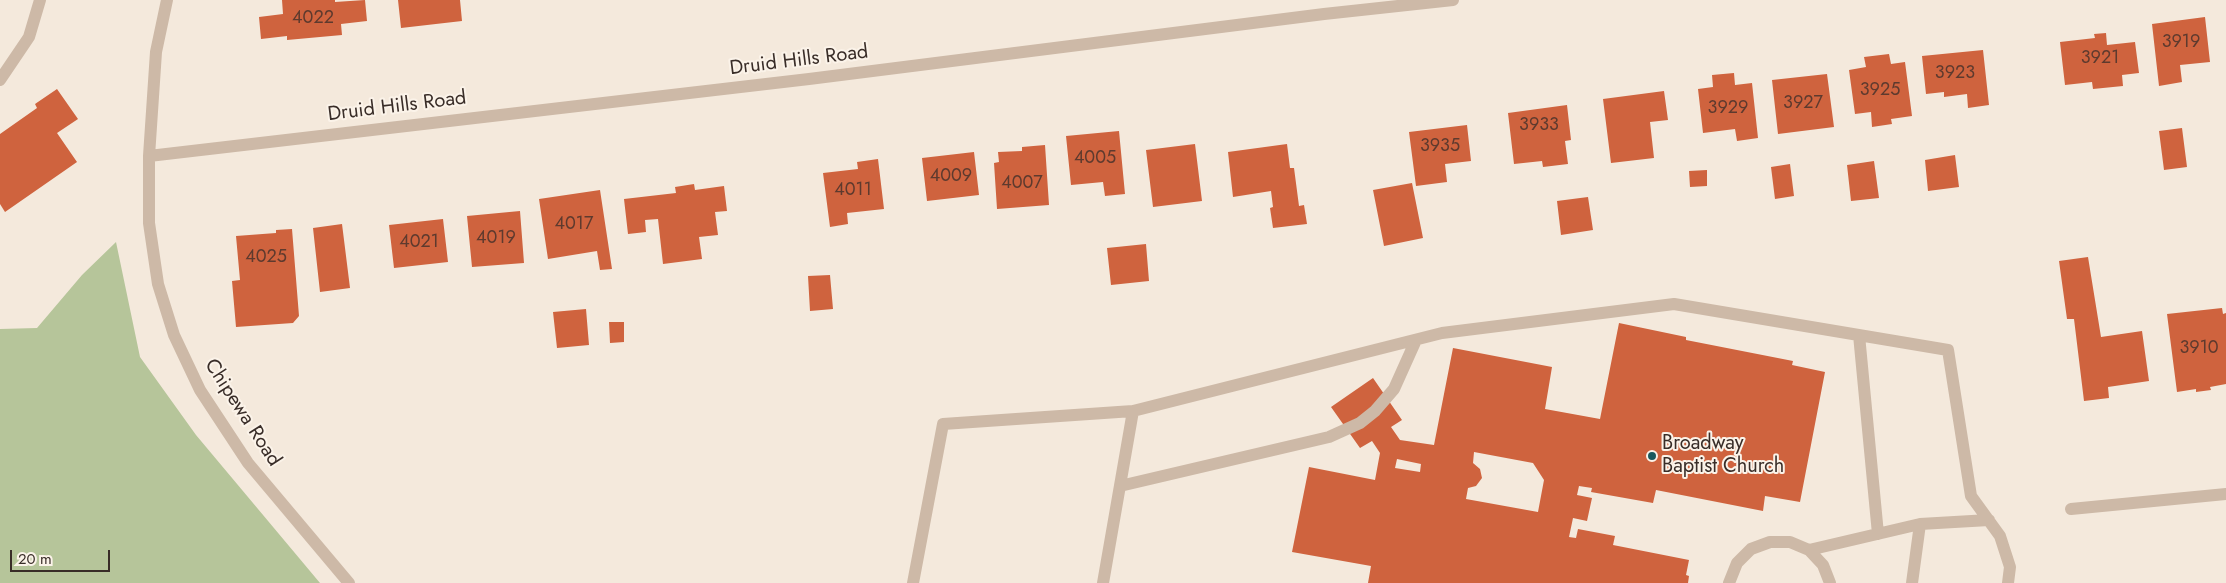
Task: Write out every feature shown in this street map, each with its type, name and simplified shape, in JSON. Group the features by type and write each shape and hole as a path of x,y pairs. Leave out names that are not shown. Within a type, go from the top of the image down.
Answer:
{"street":[{"path":"0,80 29,37 40,0"},
{"name":"Chipewa Road","path":"167,0 156,52 149,156 149,223 158,284 174,335 200,390 248,463 349,583"},
{"name":"Druid Hills Road","path":"149,156 809,79 1324,14 1453,0"},
{"path":"913,583 943,424 1132,411 1442,333 1674,304 1948,350 1971,496 2000,536 2010,567 2008,583"},
{"path":"1859,335 1878,534"},
{"path":"1120,486 1329,437 1360,424 1375,411 1394,389 1416,340"},
{"path":"1103,583 1132,411"},
{"path":"2071,509 2226,494"},
{"path":"1809,550 1920,524 1989,520"},
{"path":"1912,583 1920,524"},
{"path":"1729,583 1737,563 1751,549 1770,542 1790,542 1809,550 1823,565 1830,583"}],"green space":[{"path":"116,242 140,357 196,435 320,583 0,583 0,329 37,328 82,275"}],"building":[{"path":"282,0 335,0 335,2 365,0 367,21 341,24 342,35 287,40 287,36 261,39 259,17 283,14"},
{"path":"398,0 460,0 462,21 401,28"},
{"path":"2205,17 2210,62 2180,65 2182,82 2159,86 2152,24"},
{"path":"2106,33 2107,45 2135,42 2139,73 2122,75 2123,86 2093,89 2092,82 2065,85 2060,42 2095,38 2094,34"},
{"path":"1983,50 1989,105 1968,108 1967,94 1944,97 1944,92 1926,94 1922,56"},
{"path":"1889,54 1891,64 1905,62 1912,116 1891,119 1892,124 1872,127 1871,112 1855,114 1849,70 1866,67 1864,57"},
{"path":"1734,73 1735,85 1752,83 1758,138 1737,141 1735,129 1703,133 1698,89 1713,87 1712,75"},
{"path":"1827,74 1834,127 1778,134 1772,80"},
{"path":"57,89 78,119 57,133 77,162 5,212 0,204 0,134 37,108 35,104"},
{"path":"1664,91 1668,120 1650,122 1654,158 1611,163 1603,99"},
{"path":"1567,105 1571,140 1565,141 1568,164 1543,167 1542,161 1514,164 1508,113"},
{"path":"1467,125 1471,161 1445,164 1447,182 1416,186 1409,132"},
{"path":"2182,128 2187,167 2164,170 2159,131"},
{"path":"1119,131 1125,194 1105,196 1103,182 1071,185 1066,136"},
{"path":"1195,144 1202,201 1153,207 1146,150"},
{"path":"1287,144 1290,168 1294,168 1299,206 1304,205 1307,224 1273,228 1270,208 1273,207 1271,191 1233,197 1228,152"},
{"path":"1045,145 1049,205 997,209 994,163 999,162 998,152 1022,151 1022,147"},
{"path":"974,152 979,195 927,201 922,158"},
{"path":"1955,155 1959,187 1928,191 1925,160"},
{"path":"878,159 884,209 847,213 848,224 830,227 823,173 858,169 857,162"},
{"path":"1874,161 1879,198 1851,201 1847,165"},
{"path":"1790,164 1794,196 1775,199 1771,167"},
{"path":"1707,170 1707,186 1690,187 1689,171"},
{"path":"1412,183 1423,238 1384,246 1373,190"},
{"path":"694,184 695,190 724,186 727,211 715,212 718,235 699,237 702,259 663,264 658,219 645,220 646,232 628,234 624,199 676,193 675,187"},
{"path":"600,190 612,269 600,270 597,251 548,259 539,199"},
{"path":"1588,197 1593,230 1561,235 1557,201"},
{"path":"520,211 524,263 472,267 467,216"},
{"path":"443,219 448,262 394,268 389,225"},
{"path":"342,224 350,288 320,292 313,228"},
{"path":"292,229 299,316 293,323 236,327 232,281 240,280 236,236 276,233 276,230"},
{"path":"1146,244 1149,281 1111,285 1107,248"},
{"path":"2088,257 2101,337 2142,331 2149,381 2108,387 2109,398 2084,401 2074,319 2067,319 2059,261"},
{"path":"830,275 833,309 810,311 808,276"},
{"path":"2222,308 2223,314 2226,313 2226,384 2210,387 2211,390 2196,392 2196,389 2177,392 2167,314"},
{"path":"586,309 589,345 557,348 553,312"},
{"path":"609,322 624,322 624,342 610,343"},
{"name":"Broadway Baptist Church","path":"1619,323 1686,337 1686,340 1793,361 1792,365 1825,372 1800,502 1765,496 1763,511 1656,490 1653,503 1591,492 1592,488 1579,486 1577,495 1592,498 1587,521 1573,518 1569,537 1576,538 1578,529 1615,536 1613,545 1689,560 1686,575 1689,576 1688,583 1368,583 1371,566 1292,552 1309,467 1375,480 1380,453 1372,441 1360,448 1331,407 1373,378 1402,420 1391,427 1400,440 1434,445 1453,348 1552,367 1545,409 1600,419","holes":["1474,452 1533,463 1544,480 1538,512 1466,499 1468,488 1476,486 1482,478 1480,469 1473,463","1397,459 1421,464 1420,472 1395,468"]}],"place":[{"name":"Broadway Baptist Church","path":"1652,456"}]}
